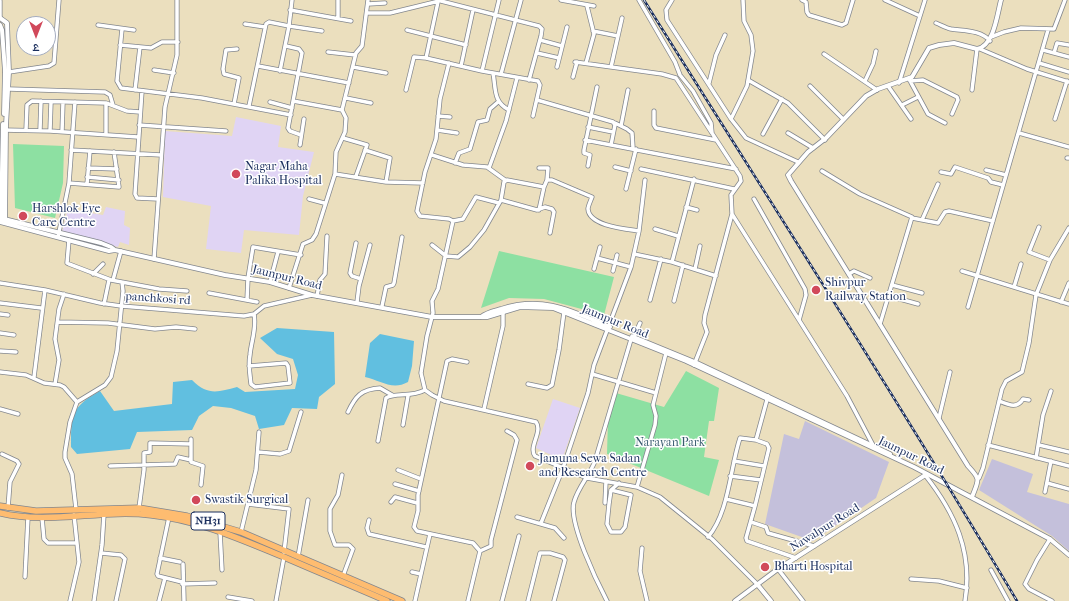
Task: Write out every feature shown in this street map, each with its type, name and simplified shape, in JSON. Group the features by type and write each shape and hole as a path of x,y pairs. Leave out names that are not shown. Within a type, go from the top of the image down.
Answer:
{"highway":[{"name":"NH31","path":"0,506 36,511 104,514 150,514 169,517 220,531 284,554 298,557 402,601"},
{"name":"NH31","path":"0,513 42,518 75,512 139,508 187,516 241,532 284,554 387,601"}],"street":[{"path":"9,72 50,66 54,63 59,0"},
{"path":"154,259 163,126 167,94 174,73 178,42 177,0"},
{"path":"280,71 286,46 292,0"},
{"path":"338,0 338,18"},
{"path":"482,71 499,0"},
{"path":"501,74 521,0"},
{"path":"561,0 587,6 594,6"},
{"path":"639,0 675,62 680,75 693,91 711,123 712,134"},
{"path":"672,0 666,10 666,20 709,83 731,119 749,140 798,162"},
{"path":"731,119 748,80 753,48 751,35 744,21 743,0"},
{"path":"802,0 806,2 807,12 809,15 842,25 846,22 853,0"},
{"path":"885,0 920,16"},
{"path":"899,82 925,0"},
{"path":"991,39 1001,0"},
{"path":"972,90 979,49 991,39 1021,28 1048,30 1055,27 1065,0"},
{"path":"0,1 0,18 6,21 8,30 9,89 4,130"},
{"path":"426,58 430,36 441,1"},
{"path":"367,13 390,12 441,1 539,26 542,29 540,40 528,80"},
{"path":"289,288 303,244 312,240 316,234 324,203 335,174 335,157 346,126 346,118 342,110 355,55 362,46 368,2 385,3"},
{"path":"586,63 594,34 587,6"},
{"path":"290,10 351,21"},
{"path":"461,66 473,10"},
{"path":"611,67 622,18"},
{"path":"249,106 265,27 268,22 322,31"},
{"path":"936,23 983,35 991,39"},
{"path":"245,24 265,27"},
{"path":"0,25 2,30 2,94 4,130 2,220"},
{"path":"98,25 134,30"},
{"path":"556,66 567,27"},
{"path":"122,29 117,83 121,88 249,106 291,115"},
{"path":"407,30 466,45"},
{"path":"968,307 1048,30"},
{"path":"593,31 618,36"},
{"path":"709,83 716,55 725,35"},
{"path":"540,40 562,46"},
{"path":"120,45 152,48 162,42 178,42"},
{"path":"909,80 915,73 926,52 933,46 954,43 979,49 1036,72 1068,82 1055,119"},
{"path":"1054,53 1056,43 1069,45"},
{"path":"286,46 302,51 288,130 301,135"},
{"path":"135,90 140,47"},
{"path":"234,104 239,78 224,74 223,69 226,50 237,49"},
{"path":"1043,50 1069,57"},
{"path":"865,81 873,64 876,51"},
{"path":"328,52 355,55"},
{"path":"537,53 559,58"},
{"path":"824,54 876,90"},
{"path":"406,90 414,57 426,58 540,83 533,116"},
{"path":"484,409 503,326 502,310 518,304 547,304 567,309 695,363 706,335 704,320 732,214 730,200 734,189 741,178 675,77 576,62 573,77"},
{"path":"449,63 440,99 432,155 423,183 418,214 425,217 449,219 453,221 463,219 476,197 539,210 545,208 560,210"},
{"path":"1039,63 1069,72"},
{"path":"258,66 349,82"},
{"path":"353,67 386,73"},
{"path":"154,70 174,73"},
{"path":"493,73 498,102 501,106 510,110"},
{"path":"489,168 510,110 517,78"},
{"path":"748,80 782,99 794,108 825,140"},
{"path":"909,80 928,114 945,123"},
{"path":"952,114 958,100 957,97 923,80 899,82 876,90 866,96 825,140 813,148 798,162 790,172 789,178 968,466 978,478"},
{"path":"810,86 843,119"},
{"path":"888,86 911,119"},
{"path":"588,166 590,157 584,152 585,140 597,87"},
{"path":"9,89 105,92 110,95 113,105"},
{"path":"621,126 628,90"},
{"path":"142,91 137,153 136,196 158,199"},
{"path":"902,105 918,97"},
{"path":"346,98 371,102"},
{"path":"763,134 782,99"},
{"path":"537,100 615,123 632,133 634,149 631,171 626,189"},
{"path":"26,130 27,105 32,101 106,103 121,109 140,112"},
{"path":"40,130 41,101"},
{"path":"293,101 342,110"},
{"path":"50,131 51,102"},
{"path":"62,132 63,102"},
{"path":"58,235 69,183 74,102"},
{"path":"270,102 292,108"},
{"path":"455,162 459,153 470,149 478,122 487,120 490,109 498,102"},
{"path":"106,103 106,135"},
{"path":"654,111 654,125 656,128 716,140"},
{"path":"438,116 450,117"},
{"path":"300,145 304,119"},
{"path":"611,145 615,123"},
{"path":"139,125 226,131"},
{"path":"588,127 613,132"},
{"path":"4,130 40,130 138,137"},
{"path":"436,130 457,133"},
{"path":"788,133 813,148"},
{"path":"1019,133 1069,147"},
{"path":"343,138 366,144 356,176"},
{"path":"585,140 736,169"},
{"path":"71,150 161,155"},
{"path":"365,150 390,158 386,182"},
{"path":"87,184 90,151"},
{"path":"69,183 117,188 120,185 114,152"},
{"path":"432,155 455,162 489,168 505,180 544,187"},
{"path":"615,167 631,171"},
{"path":"941,172 951,174 955,167 988,178 991,182 1003,185"},
{"path":"88,168 117,169"},
{"path":"539,168 548,168 547,180 539,210"},
{"path":"641,168 734,189"},
{"path":"822,170 860,194 912,218 938,223 945,212 949,211 993,221"},
{"path":"986,170 1006,176"},
{"path":"335,174 356,176 386,182 423,183"},
{"path":"87,177 119,180"},
{"path":"672,262 694,179"},
{"path":"432,245 446,256 458,257 470,247 484,230 500,201 505,180"},
{"path":"547,180 552,180 592,197 588,210 592,218 602,224 639,231"},
{"path":"541,523 563,468 592,374 631,267 639,231 645,180"},
{"path":"922,220 938,184"},
{"path":"309,199 324,203"},
{"path":"754,199 805,289 806,296 799,320"},
{"path":"686,207 697,210"},
{"path":"550,233 554,212 552,209"},
{"path":"732,214 847,396 874,448"},
{"path":"880,324 912,218"},
{"name":"Jaunpur Road","path":"2,220 58,235 106,245 114,250"},
{"path":"453,221 438,289 432,300 432,317 427,336 421,374 425,390 439,398 536,422 538,429 533,454 535,456 587,478 637,487 660,497 708,537 757,584 771,601"},
{"path":"1038,226 1029,252 1050,260"},
{"path":"972,497 983,468 1004,383 1022,372 1029,343 1036,295 1050,260 1069,228"},
{"path":"655,229 678,236"},
{"name":"Jaunpur Road","path":"58,235 69,240 110,251 121,251 270,282 312,295 382,306 432,317 481,317 487,313 520,307 536,306 553,308 608,327"},
{"path":"317,296 320,280 326,272 327,236"},
{"path":"382,306 386,288 394,283 402,237"},
{"path":"69,240 67,263 111,280 159,289 187,291"},
{"path":"356,243 350,273 352,276 361,279"},
{"path":"357,302 370,244"},
{"path":"695,269 700,246"},
{"path":"594,269 600,247"},
{"path":"247,300 248,278 253,248 300,255"},
{"path":"104,304 121,251"},
{"path":"270,282 278,252"},
{"path":"634,254 661,259 716,276"},
{"path":"613,271 617,255"},
{"path":"597,258 631,267"},
{"path":"650,300 661,259"},
{"path":"93,274 103,264"},
{"path":"1014,287 1021,264"},
{"path":"674,301 683,265"},
{"path":"849,274 854,271 870,278"},
{"path":"962,271 1069,304"},
{"path":"70,601 79,562 72,474 65,458 65,452 70,422 77,402 105,385 111,377 117,351 122,282"},
{"path":"1061,302 1069,282"},
{"name":"panchkosi rd","path":"0,283 45,290 104,304 244,316 254,314 264,306 312,295"},
{"path":"892,285 922,293"},
{"path":"34,377 41,308 45,290"},
{"path":"208,293 257,302"},
{"path":"55,384 59,360 55,343 58,312 64,294"},
{"path":"889,296 918,304"},
{"path":"0,303 41,308"},
{"path":"528,384 547,388 552,385 559,350 564,312"},
{"path":"0,314 8,315"},
{"path":"249,366 286,363 288,366 290,383 252,386 249,366 254,331 254,314"},
{"path":"58,322 118,325 155,329 176,327 195,329"},
{"path":"607,601 584,550 574,517 574,501 595,461 632,337 640,323"},
{"path":"0,333 14,335"},
{"name":"Jaunpur Road","path":"632,337 666,353 695,363 874,448 912,464 926,475 972,497 1050,539 1069,555"},
{"path":"0,351 16,352"},
{"path":"637,487 655,425 656,416 652,405 666,353"},
{"path":"467,362 452,359 447,361 419,491 415,529 430,534 473,543 480,550"},
{"path":"0,372 34,377 44,383 64,387 77,402"},
{"path":"939,418 950,372"},
{"path":"592,374 656,392"},
{"path":"348,412 355,398 359,395 380,388 392,395 408,396 425,390"},
{"path":"1036,458 1043,415 1051,391"},
{"path":"378,441 386,398 392,395"},
{"path":"403,425 408,396"},
{"path":"756,440 767,397"},
{"path":"999,401 1014,406 1020,404 1023,399 1029,400"},
{"path":"0,409 18,414"},
{"path":"258,452 280,454 289,450 301,412"},
{"path":"480,550 491,546 491,540 517,440 514,435 507,431"},
{"path":"241,532 256,470 259,432"},
{"path":"708,537 718,521 726,498 740,438 756,440 768,446 755,506 746,538 748,541 796,558"},
{"path":"191,439 191,460"},
{"path":"139,508 144,453 150,452 150,443 191,444"},
{"path":"988,445 1069,466"},
{"path":"1039,445 1069,452"},
{"path":"2,454 17,461 19,464 10,482 8,508"},
{"path":"110,466 175,464 178,457 191,460 193,463 203,466 201,485"},
{"path":"734,461 764,466"},
{"path":"1045,492 1051,462"},
{"path":"398,470 422,479"},
{"path":"342,475 338,495 330,509 330,531 335,546 349,545 353,549 343,576"},
{"path":"926,475 951,511 960,533 966,556 967,588 965,601"},
{"name":"Nawalpur Road","path":"735,601 778,569 815,547 926,475"},
{"path":"730,476 761,480"},
{"path":"605,503 606,481"},
{"path":"611,490 631,495 624,526 620,532 611,532 607,524 611,490 618,483"},
{"path":"1047,483 1069,489"},
{"path":"395,484 419,491"},
{"path":"391,502 395,497 417,503"},
{"path":"726,498 755,506"},
{"path":"298,557 308,500"},
{"path":"248,504 289,509 284,554 276,601"},
{"path":"94,601 101,553 104,514"},
{"path":"25,577 28,517"},
{"path":"169,517 157,574 182,583 215,583"},
{"path":"517,517 555,528 564,538"},
{"path":"42,518 44,539 48,543 77,543"},
{"path":"369,520 367,528 369,534 426,547"},
{"path":"751,522 766,527 768,533 815,547"},
{"path":"220,531 222,570"},
{"path":"415,601 430,534"},
{"path":"502,601 519,536"},
{"path":"1050,539 1025,584 1030,589 1052,601"},
{"path":"642,548 640,571 647,601"},
{"path":"468,601 480,550"},
{"path":"528,601 540,553 544,552 563,557 565,560 554,601"},
{"path":"101,553 121,556 125,559 116,601"},
{"path":"160,558 182,563 184,601"},
{"path":"778,569 803,601"},
{"path":"991,570 1008,601"},
{"path":"412,572 421,574"},
{"path":"159,601 165,578"},
{"path":"911,579 939,581 967,588"},
{"path":"228,597 250,601"}],"shaded area":[{"name":"Nagar Maha Palika Hospital","path":"236,117 281,126 278,147 314,152 303,196 299,235 244,230 241,253 206,249 211,206 163,197 165,131 232,136"},
{"path":"106,207 125,211 124,225 130,228 129,245 120,242 118,247 62,232 68,209 103,215"},
{"path":"553,399 580,408 562,460 536,448"},
{"path":"805,421 889,462 876,498 813,541 765,524 784,434 799,439"},
{"path":"992,459 1033,474 1027,492 1069,504 1069,551 1052,536 979,490"}],"green space":[{"path":"13,144 64,146 63,183 55,218 15,208"},
{"path":"499,251 614,277 604,315 544,299 509,298 481,308"},
{"name":"Narayan Park","path":"686,371 719,388 714,421 709,421 704,457 719,460 709,496 607,454 608,419 616,393 664,407"}],"water":[{"path":"277,328 334,332 335,384 319,397 317,409 292,408 284,425 259,429 255,416 231,408 213,406 199,416 192,430 137,432 130,449 77,454 71,447 71,427 78,407 100,391 114,411 172,404 173,382 192,380 208,391 219,391 237,387 245,392 295,389 298,375 293,359 277,354 260,338"},
{"path":"380,334 414,341 412,366 408,382 391,385 365,377 370,343"}],"railway":[{"path":"644,0 879,374 1017,601"}],"place":[{"name":"Nagar Maha Palika Hospital","path":"236,174"},
{"name":"Harshlok Eye Care Centre","path":"23,216"},
{"name":"Shivpur Railway Station","path":"816,290"},
{"name":"Jamuna Sewa Sadan and Research Centre","path":"530,466"},
{"name":"Swastik Surgical","path":"196,500"},
{"name":"Bharti Hospital","path":"765,567"}]}
